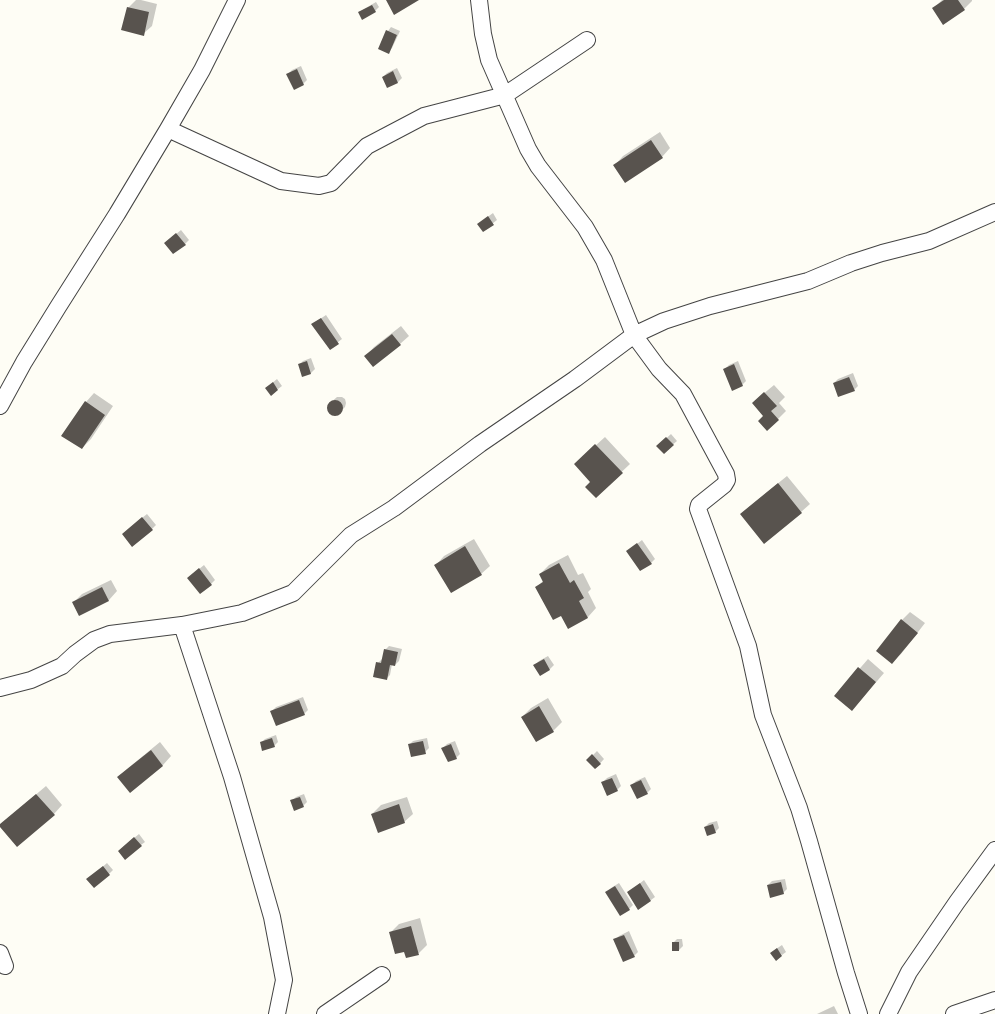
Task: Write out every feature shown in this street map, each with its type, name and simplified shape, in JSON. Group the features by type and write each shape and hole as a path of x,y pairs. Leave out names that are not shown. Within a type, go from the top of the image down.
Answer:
{"street":[{"path":"0,406 24,362 168,129 202,70 237,0"},
{"path":"479,0 483,34 489,60 528,149 538,166 585,227 604,260 634,335 659,369 683,394 726,474 727,480 724,485 699,505 698,509 748,646 764,715 809,841 859,1014"},
{"path":"168,129 281,180 319,186 331,183 366,146 424,116 505,95 586,40"},
{"path":"0,688 32,680 62,666 94,640 110,634 182,625 242,613 293,593 351,535 394,508 480,444 576,379 634,335 664,321 710,306 808,281 851,263 882,253 929,242 995,212"},
{"path":"182,625 232,777 272,917 284,980 277,1014"},
{"path":"888,1014 909,972 956,902 995,850"},
{"path":"325,1014 382,975"},
{"path":"954,1014 995,1000"}],"building":[{"path":"386,0 419,0 394,15"},
{"path":"944,0 958,0 965,10 943,25 932,8"},
{"path":"372,5 376,12 362,20 358,12"},
{"path":"127,7 149,12 144,36 121,30"},
{"path":"386,30 397,35 389,54 378,49"},
{"path":"297,69 304,85 294,90 286,74"},
{"path":"393,71 398,83 387,88 382,77"},
{"path":"651,140 663,158 625,183 613,165"},
{"path":"488,216 494,225 483,232 477,224"},
{"path":"176,233 186,245 173,254 164,243"},
{"path":"321,318 339,344 330,350 311,324"},
{"path":"392,334 401,345 373,367 364,356"},
{"path":"307,361 311,374 302,377 298,364"},
{"path":"734,364 743,386 732,391 723,369"},
{"path":"849,377 855,391 838,397 833,383"},
{"path":"273,382 278,390 271,396 265,388"},
{"path":"764,392 777,406 771,411 779,420 767,431 758,421 763,416 752,403"},
{"path":"335,400 341,402 343,408 341,414 335,416 329,414 327,408 329,402"},
{"path":"85,401 105,415 82,449 61,436"},
{"path":"666,437 674,445 664,454 656,446"},
{"path":"595,444 623,473 596,498 585,487 590,482 574,464"},
{"path":"778,483 802,513 764,544 740,514"},
{"path":"142,517 153,530 132,547 122,534"},
{"path":"637,543 652,564 640,571 626,551"},
{"path":"465,546 482,575 451,593 434,565"},
{"path":"559,563 570,583 574,580 584,598 579,601 588,618 568,629 561,616 553,620 535,587 543,582 539,574"},
{"path":"199,568 212,585 200,594 187,578"},
{"path":"102,587 109,601 79,616 72,602"},
{"path":"901,619 918,633 892,664 876,651"},
{"path":"384,649 398,652 395,666 390,665 387,680 373,677 376,662 381,663"},
{"path":"544,659 550,670 540,676 533,665"},
{"path":"858,667 876,682 852,711 834,696"},
{"path":"299,700 305,715 276,726 270,711"},
{"path":"539,706 554,732 536,742 521,717"},
{"path":"272,738 275,747 262,751 260,742"},
{"path":"423,741 426,754 411,757 408,744"},
{"path":"451,744 457,759 448,762 441,748"},
{"path":"151,750 163,766 130,793 117,777"},
{"path":"592,754 601,764 595,769 586,760"},
{"path":"612,778 618,791 607,796 601,782"},
{"path":"641,780 648,794 637,799 630,785"},
{"path":"36,794 55,815 17,847 0,827 0,824"},
{"path":"300,797 304,807 294,811 290,800"},
{"path":"399,804 405,823 378,833 371,814"},
{"path":"713,824 716,833 707,836 704,827"},
{"path":"134,837 142,846 125,860 118,851"},
{"path":"103,866 110,875 94,888 86,879"},
{"path":"781,882 784,894 770,898 767,885"},
{"path":"640,883 651,901 638,910 627,892"},
{"path":"615,886 630,910 620,916 605,892"},
{"path":"411,926 419,955 406,958 404,952 395,954 389,932"},
{"path":"624,935 635,957 623,962 613,939"},
{"path":"672,942 679,942 679,951 672,951"},
{"path":"777,948 782,956 776,961 770,953"}]}
